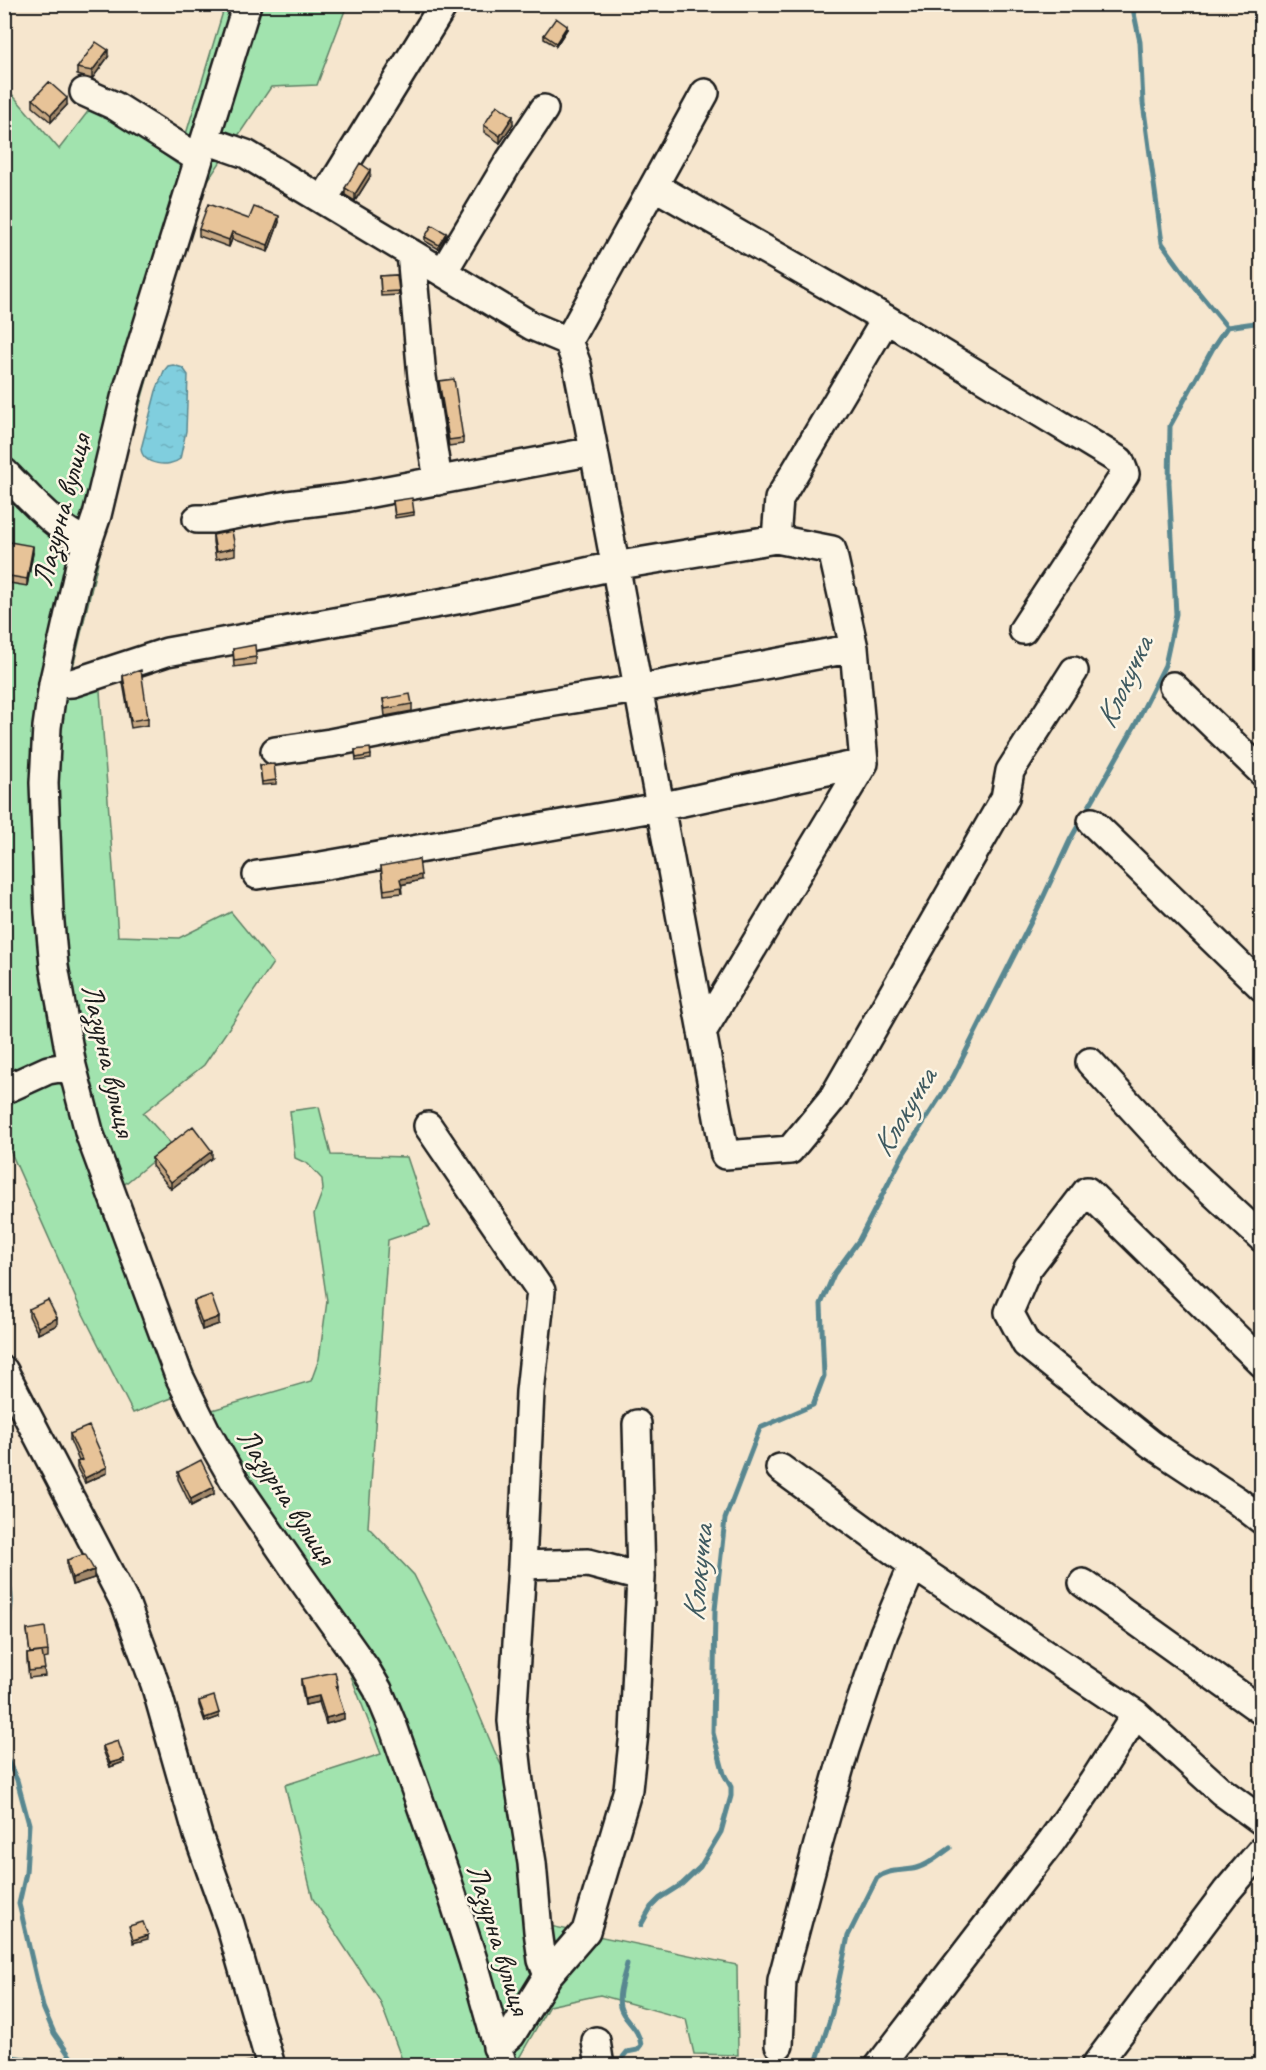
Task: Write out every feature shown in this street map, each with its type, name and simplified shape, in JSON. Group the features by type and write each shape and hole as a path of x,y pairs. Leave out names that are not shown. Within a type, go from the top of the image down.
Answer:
{"street":[{"name":"Лазурна вулиця","path":"247,4 125,398 97,515 80,565 53,684 46,727 45,756 49,912 58,995 72,1066 90,1135 187,1394 224,1464 248,1502 365,1668 378,1690 446,1876 500,2056"},
{"path":"323,200 444,4"},
{"path":"84,92 202,149 246,154 532,326 568,341 577,365 594,451 725,1155 790,1150 833,1098 1005,798 1010,771 1074,671"},
{"path":"568,341 705,93"},
{"path":"443,272 510,160 544,110"},
{"path":"654,186 886,319 1120,461 1125,474 1023,630"},
{"path":"411,253 422,377 438,481"},
{"path":"776,539 779,499 886,319"},
{"path":"197,519 212,519 288,505 345,498 594,451"},
{"path":"4,472 56,524 73,536 87,542"},
{"path":"53,684 72,683 166,652 462,599 614,566 776,539 832,550 855,648 864,763 702,1032"},
{"path":"275,751 330,743 479,714 637,689 855,648"},
{"path":"1173,686 1262,772"},
{"path":"257,875 321,867 659,807 864,763"},
{"path":"1092,822 1262,987"},
{"path":"1090,1062 1191,1172 1262,1238"},
{"path":"4,1090 48,1070 72,1066"},
{"path":"428,1126 540,1291 530,1392 512,1720 532,1863 537,1931 542,1960 548,1975"},
{"path":"1262,1363 1087,1191 1028,1268 1010,1312 1026,1344 1151,1444 1236,1500 1262,1520"},
{"path":"4,1371 128,1611 155,1684 198,1835 230,1924 271,2066"},
{"path":"500,2056 548,1975 586,1931 628,1790 633,1744 641,1577 637,1424"},
{"path":"780,1468 913,1565 1136,1714 1221,1791 1262,1821"},
{"path":"522,1565 588,1563 641,1577"},
{"path":"779,2045 782,1980 818,1844 845,1749 884,1633 913,1565"},
{"path":"1083,1583 1262,1711"},
{"path":"879,2066 1051,1842 1136,1714"},
{"path":"1095,2066 1226,1892 1262,1850"}],"green space":[{"path":"225,5 347,5 317,85 271,87 200,192 111,507 73,667 98,664 118,936 179,938 231,912 273,963 204,1065 143,1113 172,1145 120,1188 200,1387 133,1413 81,1310 5,1139 4,85 59,149 93,105 177,164"},
{"path":"319,1107 331,1155 407,1157 430,1226 388,1240 368,1527 414,1575 455,1657 494,1750 530,1826 540,1924 737,1965 738,2055 694,2054 686,2019 600,1995 549,2006 515,2065 404,2065 380,2001 313,1899 285,1785 381,1754 349,1671 322,1628 202,1413 311,1381 319,1359 327,1301 314,1214 323,1190 322,1179 308,1164 295,1158 290,1111"}],"water":[{"path":"168,366 183,368 188,375 186,431 180,459 163,464 146,459 141,449 156,391 164,371"}],"building":[{"path":"556,18 567,26 556,43 544,35"},
{"path":"96,42 108,50 92,71 77,68"},
{"path":"49,82 67,98 51,115 33,99"},
{"path":"497,105 513,116 500,136 484,125"},
{"path":"360,163 370,170 355,194 345,188"},
{"path":"208,204 249,219 254,207 279,216 268,245 232,232 229,240 199,229"},
{"path":"432,225 446,233 439,245 425,237"},
{"path":"397,275 399,291 381,292 380,276"},
{"path":"454,379 463,438 449,440 439,381"},
{"path":"412,498 414,512 395,515 393,501"},
{"path":"232,531 235,548 216,552 213,535"},
{"path":"4,541 33,546 27,579 4,575"},
{"path":"255,645 256,657 234,660 233,649"},
{"path":"141,670 148,718 131,721 123,676"},
{"path":"410,694 412,704 385,709 383,699"},
{"path":"370,748 371,755 356,758 355,750"},
{"path":"274,764 276,780 262,782 260,765"},
{"path":"419,859 421,875 400,879 402,887 384,890 381,866"},
{"path":"193,1126 212,1151 171,1182 152,1158"},
{"path":"211,1295 219,1317 202,1323 194,1301"},
{"path":"48,1300 57,1318 38,1327 29,1309"},
{"path":"89,1426 107,1467 85,1478 77,1462 82,1460 70,1434"},
{"path":"201,1460 214,1487 191,1499 178,1472"},
{"path":"85,1554 94,1570 72,1578 67,1560"},
{"path":"45,1627 48,1651 30,1653 27,1630"},
{"path":"42,1652 45,1669 29,1671 27,1654"},
{"path":"335,1672 338,1686 336,1686 344,1713 326,1718 319,1696 305,1699 301,1679"},
{"path":"214,1696 219,1713 205,1718 199,1701"},
{"path":"118,1741 124,1759 110,1763 103,1746"},
{"path":"143,1922 148,1935 133,1940 129,1926"},
{"path":"254,2060 255,2066 240,2066 240,2064"}],"waterway":[{"path":"1132,4 1140,42 1143,103 1162,243 1227,327"},
{"name":"Клокучка","path":"641,1925 651,1907 660,1898 682,1884 700,1867 721,1832 731,1796 731,1787 724,1774 713,1733 715,1610 725,1519 760,1428 813,1405 824,1376 821,1304 834,1274 859,1240 904,1153 953,1077 1070,840 1134,727 1165,665 1176,614 1169,483 1170,426 1227,327 1262,322"},
{"path":"4,1570 11,1601 4,1632"},
{"path":"4,1753 17,1780 29,1824 26,1873 19,1904 43,2007 54,2033 74,2062"},
{"path":"815,2066 832,2013 848,1936 877,1878 891,1871 921,1867 950,1848"},
{"name":"Клокучка","path":"622,2066 623,2057 627,2052 637,2050 641,2045 635,2029 622,2012 619,2002 627,1964"},
{"path":"4,2056 46,2062 74,2062 76,2066"}]}
